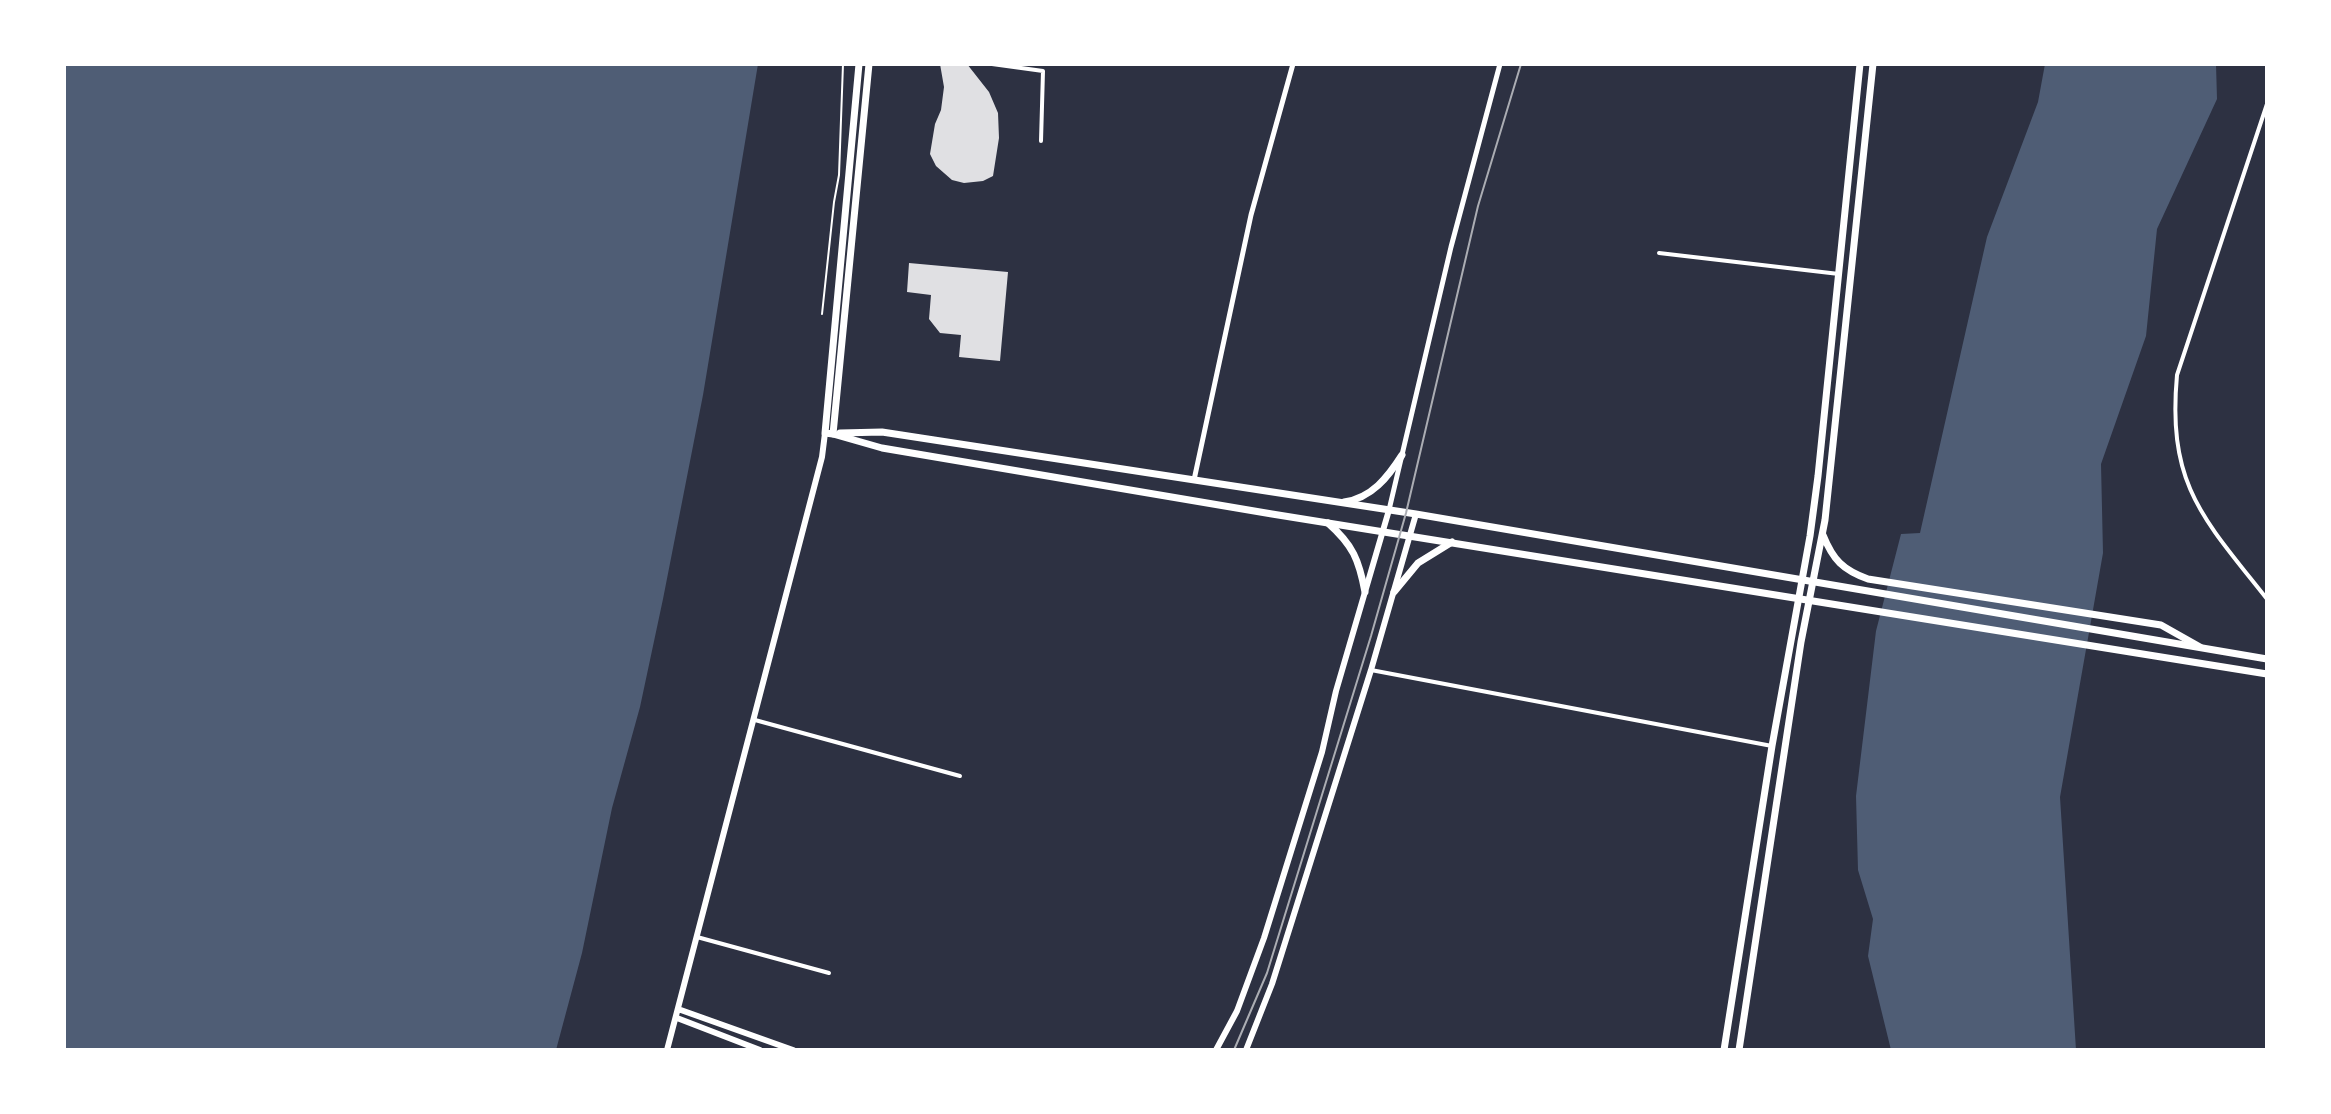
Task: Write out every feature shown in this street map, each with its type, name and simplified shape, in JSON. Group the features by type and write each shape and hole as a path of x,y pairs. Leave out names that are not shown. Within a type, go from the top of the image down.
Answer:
{"main road":[{"path":"829,433 859,64"},
{"path":"667,1050 829,433 869,64"},
{"path":"1724,1050 1818,476 1860,64"},
{"path":"1739,1050 1809,599 1823,533 1873,64"},
{"path":"829,433 882,432 1416,514 2267,659"},
{"path":"829,433 882,448 1328,523 2267,674"},
{"path":"1337,502 1350,501 1375,489 1402,455"},
{"path":"1216,1050 1237,1011 1264,938 1322,752 1339,678 1389,510"},
{"path":"1246,1050 1272,984 1371,670 1416,514"},
{"path":"1328,523 1351,547 1365,592"},
{"path":"1823,533 1835,560 1846,571 1868,579 2143,622 2172,630 2202,648"},
{"path":"1394,592 1418,563 1435,550 1454,542"},
{"path":"678,1009 793,1050"},
{"path":"677,1018 760,1050"}],"street":[{"path":"992,64 1043,71 1041,141"},
{"path":"1194,481 1251,215 1293,64"},
{"path":"1389,510 1451,247 1500,64"},
{"path":"2267,104 2177,375 2173,414 2178,455 2191,496 2210,527 2267,599"},
{"path":"1659,253 1840,274"},
{"path":"1371,670 1772,746"},
{"path":"755,720 960,776"},
{"path":"697,937 829,973"}],"path":[{"path":"822,314 839,175 843,64"}],"water":[{"path":"64,64 758,64 703,395 663,599 640,707 612,808 582,953 556,1050 64,1050"},
{"path":"2045,64 2216,64 2217,99 2157,229 2146,336 2101,464 2103,553 2060,797 2076,1050 1891,1050 1868,956 1873,919 1858,870 1856,796 1876,631 1901,534 1920,533 1987,237 2038,102"}],"building":[{"path":"940,64 967,64 989,92 998,113 999,138 993,176 983,181 964,183 952,180 936,166 930,154 944,87"},
{"path":"909,263 1008,272 1000,361 959,357 961,335 940,333 929,319 931,295 907,292"}],"tram line":[{"path":"1234,1050 1267,973 1371,636 1406,513 1478,206 1521,64"}]}
